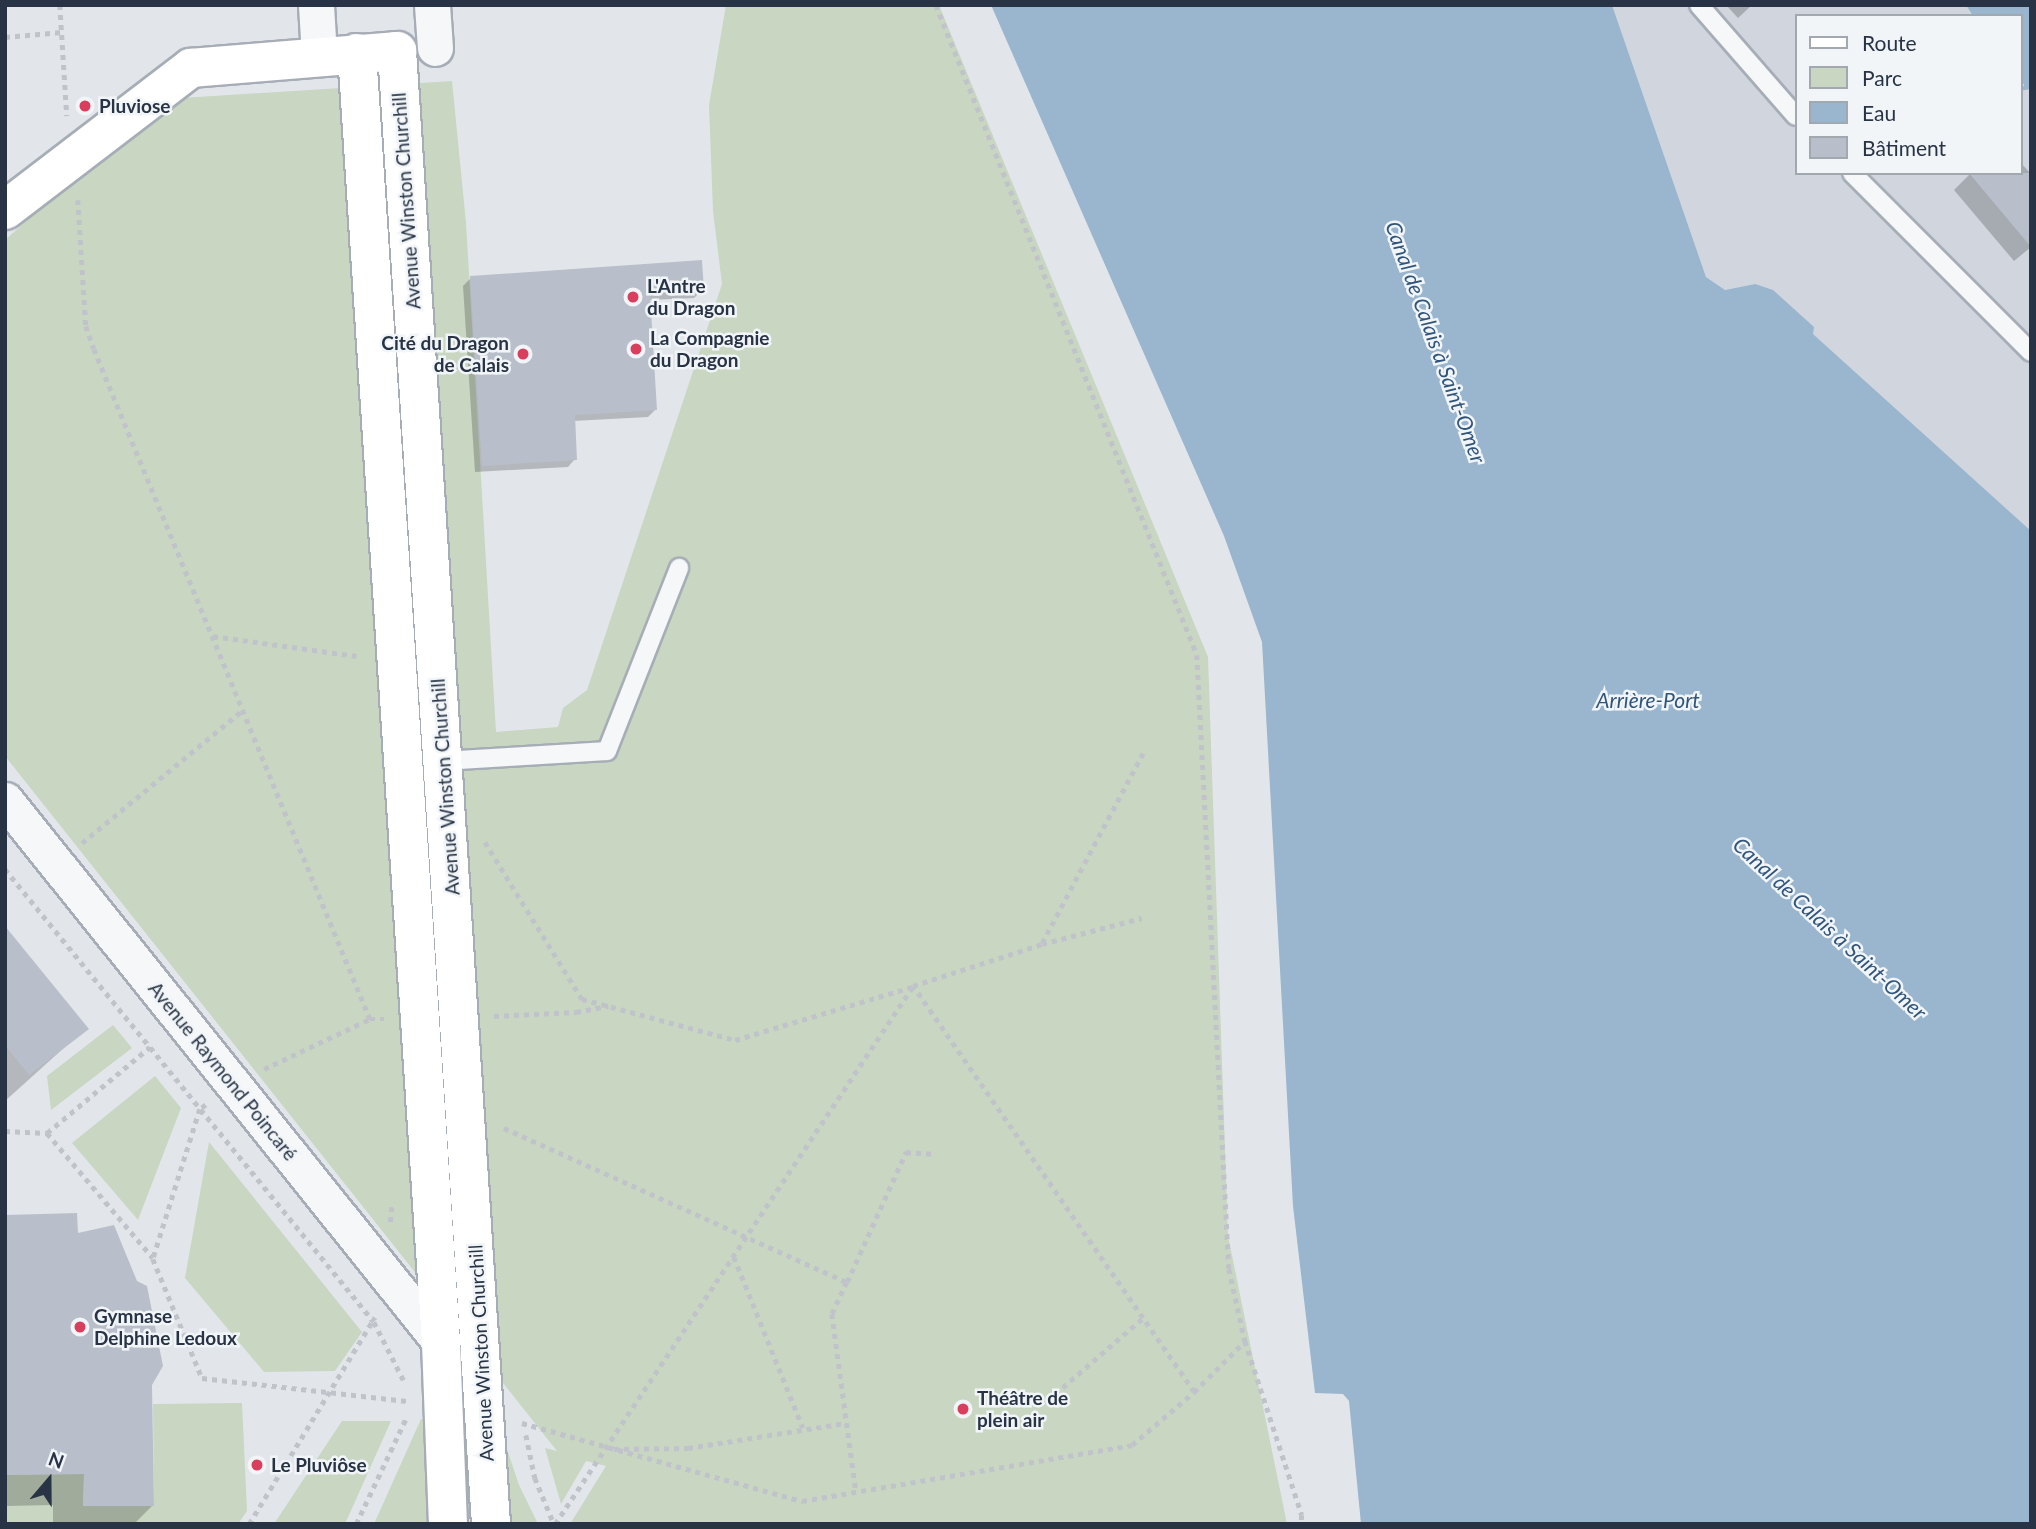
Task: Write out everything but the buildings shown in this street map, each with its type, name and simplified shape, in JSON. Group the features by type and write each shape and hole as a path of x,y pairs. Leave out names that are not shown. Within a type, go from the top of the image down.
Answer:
{"street":[{"path":"316,5 318,56"},
{"path":"432,5 435,48"},
{"name":"Avenue Winston Churchill","path":"448,1524 442,1343 356,53 397,51 491,1524"},
{"path":"5,210 191,68 356,53"},
{"name":"Avenue Raymond Poincaré","path":"5,800 442,1343"}],"lane":[{"path":"1699,5 1794,114"},
{"path":"1854,175 2031,352"},
{"path":"443,761 607,751 679,568"}],"path":[{"path":"60,5 69,160 76,177 86,326 370,1019"},
{"path":"936,5 1197,655 1229,1269 1245,1341 1302,1515 1301,1524"},
{"path":"5,37 61,33"},
{"path":"213,636 357,656"},
{"path":"57,863 243,710"},
{"path":"1042,944 1143,752"},
{"path":"485,842 582,999 735,1040 1042,944 1142,918"},
{"path":"5,869 374,1322 413,1401"},
{"path":"912,986 1194,1392"},
{"path":"555,1524 912,986"},
{"path":"5,1131 47,1133 150,1047"},
{"path":"153,1259 200,1109"},
{"path":"504,1128 847,1282"},
{"path":"47,1133 153,1259 202,1378 413,1401"},
{"path":"856,1492 832,1314 905,1152 935,1154"},
{"path":"733,1256 803,1428"},
{"path":"1055,1394 1143,1318"},
{"path":"249,1524 374,1322"},
{"path":"555,1524 535,1478 523,1423 606,1449 802,1500 1132,1445 1194,1392 1245,1341"},
{"path":"356,1524 413,1401"},
{"path":"606,1449 688,1448 846,1423"}],"shaded area":[{"path":"1612,5 1966,5 1972,14 1794,14 1794,175 2022,175 2022,91 2031,89 2031,531 1813,334 1813,326 1755,284 1725,290 1706,277"}],"green space":[{"path":"726,5 939,5 1208,657 1228,1236 1287,1524 570,1524 606,1466 586,1461 561,1504 545,1448 557,1451 5,756 5,240 76,177 182,98 452,81 466,223 496,732 558,727 563,708 587,690 722,284 713,211 709,105"},
{"path":"113,1025 132,1048 51,1110 47,1076"},
{"path":"155,1076 181,1108 138,1220 72,1143"},
{"path":"209,1142 362,1332 335,1371 264,1372 185,1278"},
{"path":"242,1403 247,1511 238,1524 5,1524 5,1475 84,1474 83,1506 154,1506 153,1404"},
{"path":"421,1419 435,1419 436,1524 374,1524"},
{"path":"342,1421 391,1421 345,1524 274,1524"},
{"path":"504,1440 519,1485 538,1524 509,1524"}],"water":[{"name":"Arrière-Port","path":"991,5 1612,5 1706,277 1725,290 1755,284 1773,290 1814,327 1813,334 2031,531 2031,1524 1361,1524 1349,1401 1343,1394 1315,1393 1293,1206 1262,642 1224,536"},
{"path":"1966,5 2031,5 2031,89 2022,91 2022,14 1972,14"}],"place":[{"name":"Pluviose","path":"85,106"},
{"name":"L'Antre du Dragon","path":"633,297"},
{"name":"La Compagnie du Dragon","path":"636,349"},
{"name":"Cité du Dragon de Calais","path":"523,354"},
{"name":"Gymnase Delphine Ledoux","path":"80,1327"},
{"name":"Théâtre de plein air","path":"963,1409"},
{"name":"Le Pluviôse","path":"257,1465"}],"water label":[{"name":"Canal de Calais à Saint-Omer","path":"1436,342"},
{"name":"Canal de Calais à Saint-Omer","path":"1830,928"}]}
